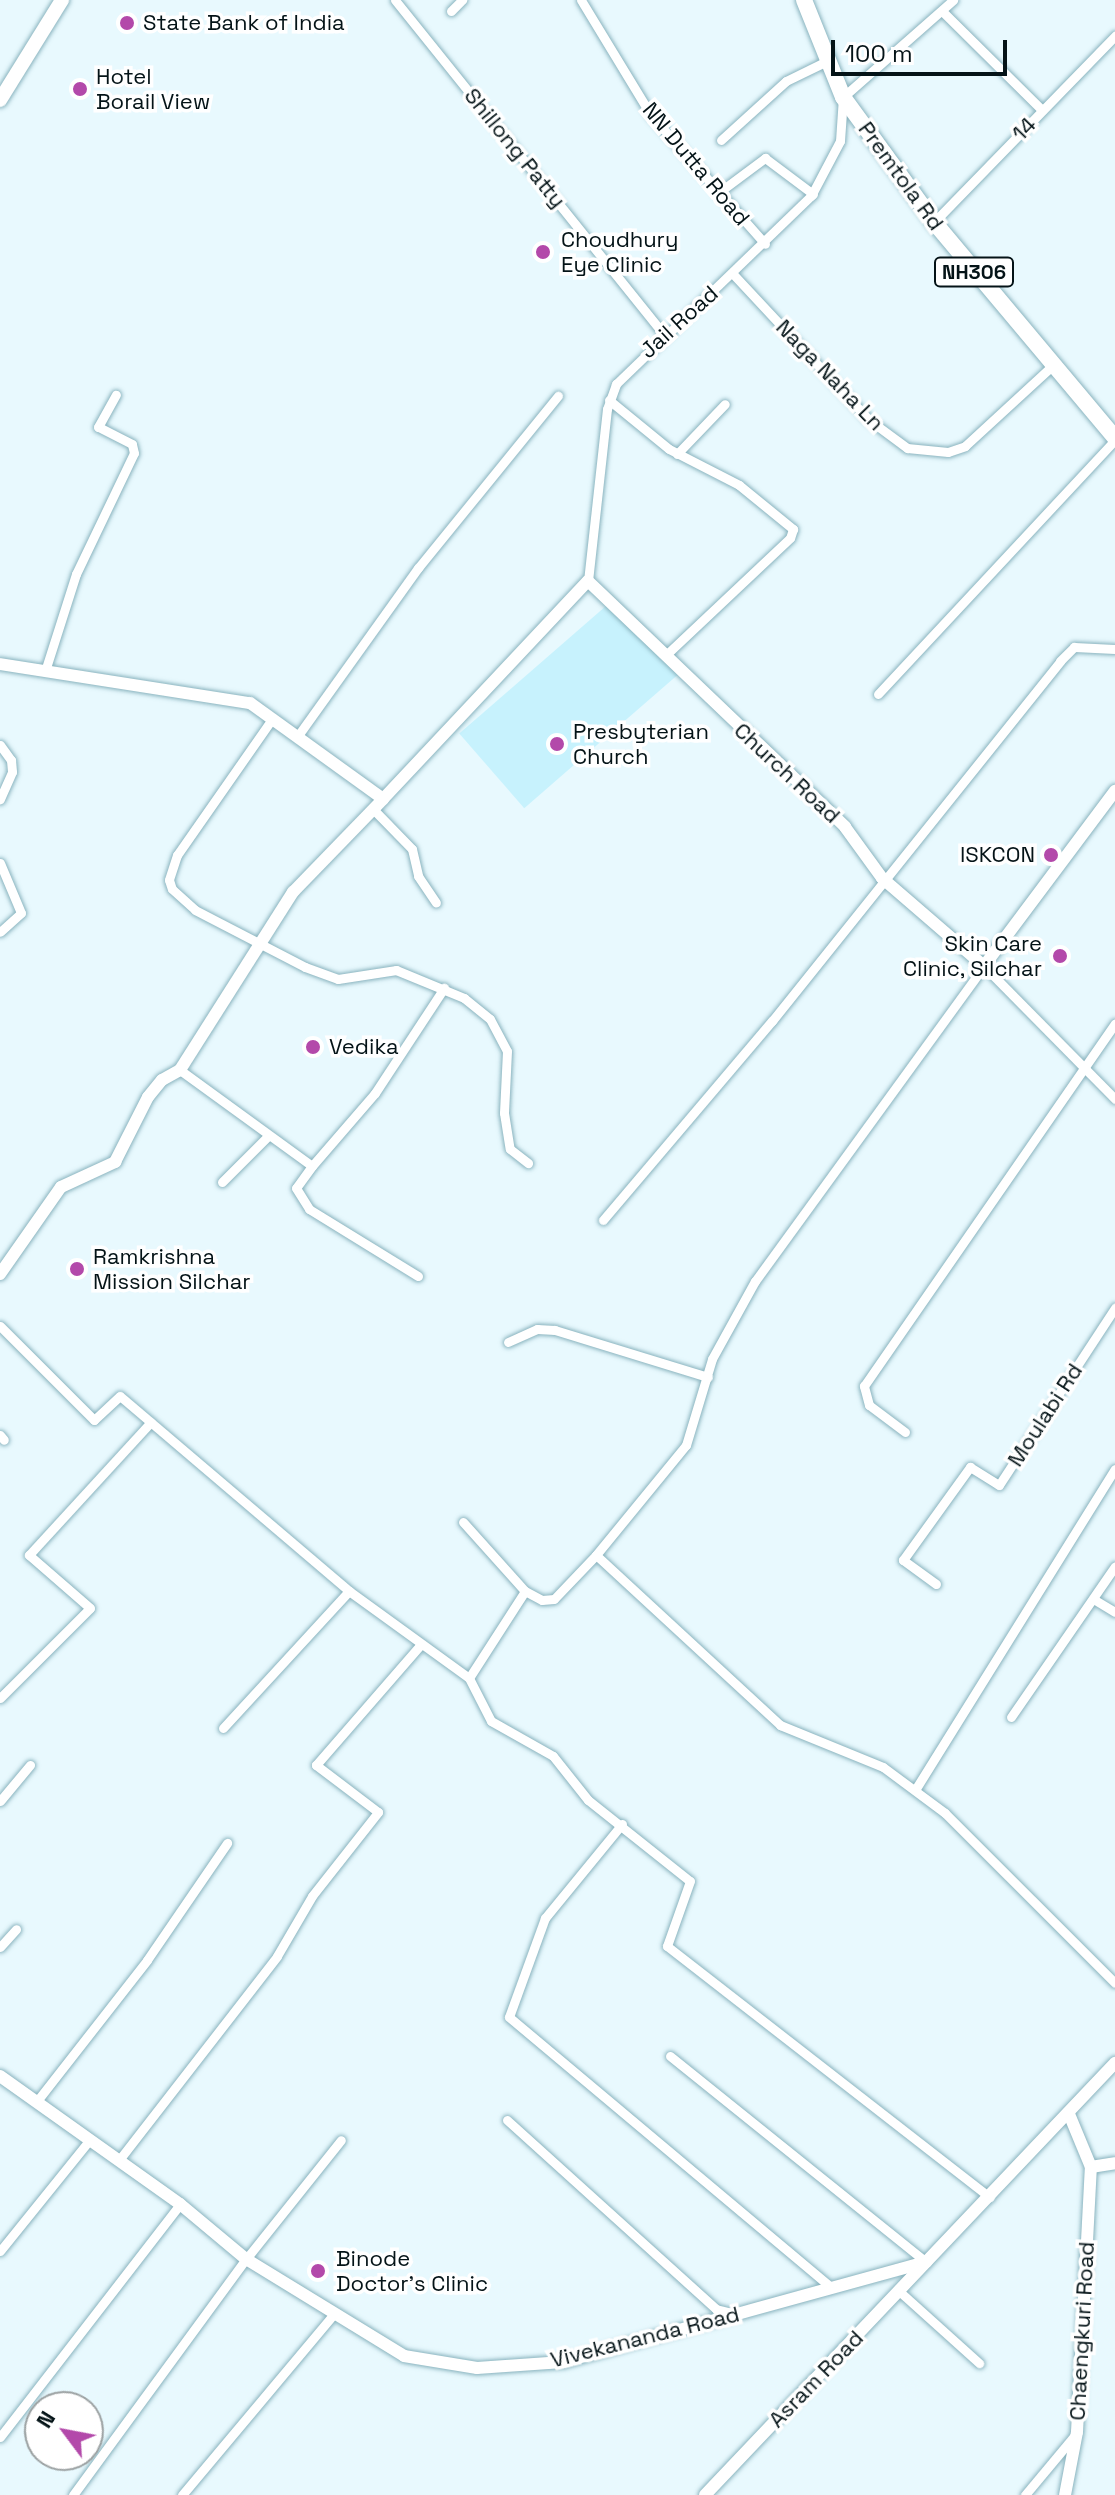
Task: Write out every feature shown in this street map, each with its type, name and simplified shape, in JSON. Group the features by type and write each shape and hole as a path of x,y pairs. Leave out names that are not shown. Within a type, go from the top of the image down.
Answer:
{"highway":[{"name":"NH306","path":"804,0 825,62 843,97"},
{"name":"Premtola Rd","path":"843,97 934,222 1115,439"}],"main road":[{"path":"0,100 62,0"},
{"path":"0,1274 45,1204 61,1187 115,1162 148,1097 162,1080 180,1070 293,892 588,581"},
{"name":"Church Road","path":"588,581 845,827 882,878 984,966"},
{"path":"0,664 46,668 250,703 297,737 378,804"},
{"path":"984,966 1115,791"},
{"path":"926,2262 1115,2063"},
{"name":"Vivekananda Road","path":"2,2082 37,2101 88,2142 180,2204 246,2259 404,2356 477,2368 563,2362 926,2262"},
{"path":"1069,2114 1091,2167 1115,2163"},
{"name":"Chaengkuri Road","path":"1065,2495 1077,2432 1091,2167"},
{"name":"Asram Road","path":"705,2495 926,2262"}],"street":[{"name":"Shillong Patty","path":"395,0 664,334"},
{"path":"451,11 462,0"},
{"name":"NN Dutta Road","path":"581,0 651,115 765,244"},
{"path":"843,97 953,0"},
{"path":"942,11 1042,110"},
{"name":"14","path":"934,222 1115,36"},
{"path":"721,140 786,81 825,62"},
{"name":"Jail Road","path":"588,581 609,400 621,376 765,244 813,194 840,141 843,97"},
{"path":"718,193 765,158 813,194"},
{"name":"Naga Naha Ln","path":"733,274 868,419 907,448 948,452 965,446 1052,366"},
{"path":"46,668 76,574 134,453 132,444 98,427 116,395"},
{"path":"297,737 418,568 558,396"},
{"path":"609,400 677,454 739,485 794,535 665,656"},
{"path":"677,454 725,404"},
{"path":"878,694 1115,439"},
{"path":"603,1220 763,1033 882,878 1069,652 1082,646 1115,649"},
{"path":"272,719 177,855 169,880 195,910 338,979 396,970 444,988 490,1019 507,1051 504,1113 510,1149 528,1163"},
{"path":"0,745 7,750 12,772 0,799"},
{"path":"378,804 412,849 418,876 436,903"},
{"path":"0,863 21,913 0,932"},
{"path":"463,1522 525,1591 542,1600 554,1599 596,1555 686,1445 712,1359 755,1281 984,966 1115,1099"},
{"path":"418,1276 299,1199 296,1188 375,1093 444,988"},
{"path":"905,1432 869,1405 864,1386 1115,1023"},
{"path":"180,1070 267,1137 312,1166"},
{"path":"222,1182 267,1137"},
{"name":"Moulabi Rd","path":"936,1584 903,1560 970,1467 999,1485 1115,1308"},
{"path":"0,1326 94,1420 120,1396 349,1591 469,1678 491,1721 553,1756 588,1800 690,1881 667,1946 990,2197"},
{"path":"508,1342 537,1329 555,1330 708,1377"},
{"path":"0,1698 90,1608 29,1555 151,1422"},
{"path":"915,1790 1115,1469"},
{"path":"596,1555 780,1725 857,1753 915,1790 999,1864 1115,1983"},
{"path":"1011,1717 1095,1600 1115,1566"},
{"path":"223,1728 349,1591"},
{"path":"469,1678 525,1591"},
{"path":"1095,1600 1115,1612"},
{"path":"119,2160 277,1956 312,1896 378,1812 316,1765 421,1644"},
{"path":"0,1801 30,1765"},
{"path":"622,1824 545,1918 509,2017 831,2287"},
{"path":"37,2101 147,1960 227,1843"},
{"path":"0,1947 16,1929"},
{"path":"670,2056 926,2262"},
{"path":"507,2120 716,2309 736,2314"},
{"path":"73,2495 246,2259 341,2140"},
{"path":"0,2251 88,2142"},
{"path":"0,2437 180,2204"},
{"path":"899,2291 979,2363"},
{"path":"182,2495 334,2314"},
{"path":"1025,2495 1077,2432"}],"shaded area":[{"path":"614,599 679,674 524,808 459,733"}],"place":[{"name":"State Bank of India","path":"127,23"},
{"name":"Hotel Borail View","path":"80,89"},
{"name":"Choudhury Eye Clinic","path":"543,252"},
{"name":"Presbyterian Church","path":"557,744"},
{"name":"ISKCON","path":"1051,855"},
{"name":"Skin Care Clinic, Silchar","path":"1060,956"},
{"name":"Vedika","path":"313,1047"},
{"name":"Ramkrishna Mission Silchar","path":"77,1269"},
{"name":"Binode Doctor's Clinic","path":"318,2271"}]}
